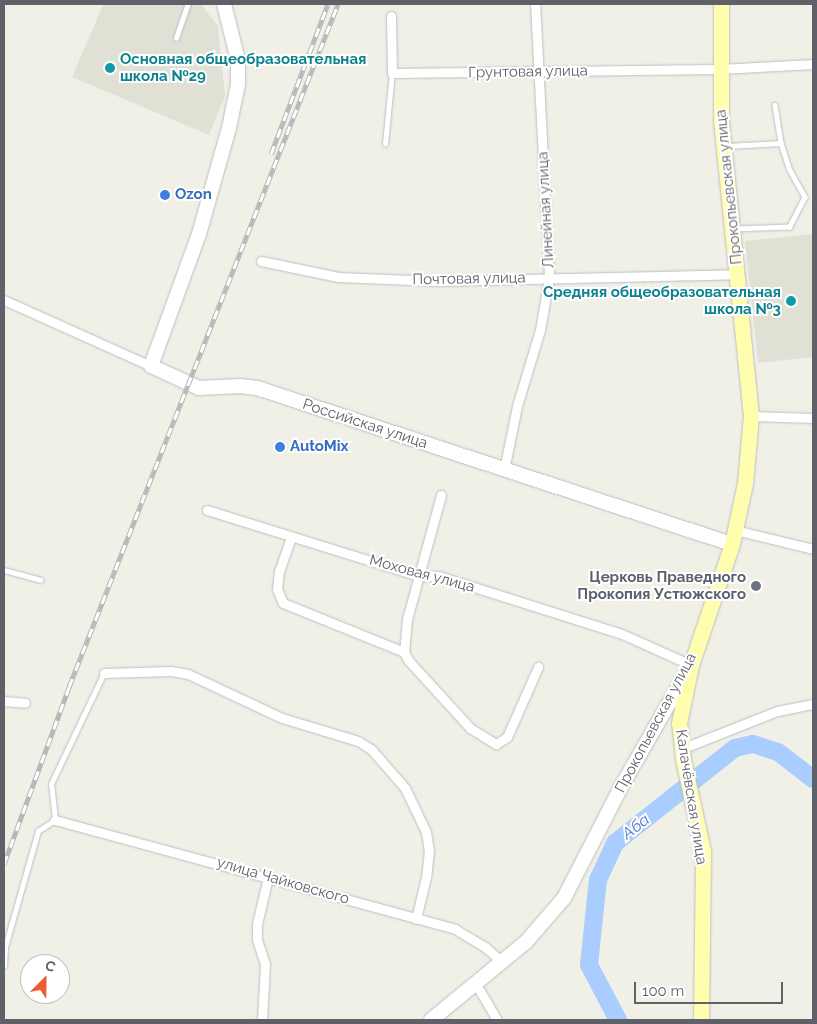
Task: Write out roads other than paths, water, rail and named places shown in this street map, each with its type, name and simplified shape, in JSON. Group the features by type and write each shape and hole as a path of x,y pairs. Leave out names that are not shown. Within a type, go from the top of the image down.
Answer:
{"main road":[{"path":"151,366 199,234 229,128 238,84 238,60 224,4"},
{"name":"Прокопьевская улица","path":"431,1020 526,942 564,898 621,787 691,665 733,537 745,484 751,416 724,146 720,69 721,4"},
{"name":"Российская улица","path":"151,366 199,388 240,386 257,388 504,470 733,537"},
{"name":"Калачёвская улица","path":"691,665 679,723 682,754 703,851 701,1020"}],"street":[{"name":"Линейная улица","path":"504,470 517,406 540,330 549,278 535,4"},
{"path":"390,16 392,73"},
{"name":"Грунтовая улица","path":"392,73 720,69 813,64"},
{"name":"Почтовая улица","path":"261,261 338,277 436,281 738,274"},
{"name":"Российская улица","path":"4,300 151,366"},
{"path":"751,416 813,418"},
{"path":"404,652 407,619 441,495"},
{"name":"Моховая улица","path":"207,510 419,576 439,576 622,634 691,665"},
{"path":"291,537 279,571 278,589 283,603 404,652 470,728 496,744 507,737 538,667"},
{"path":"733,537 813,549"},
{"path":"104,674 171,671 188,674 282,718 358,741 371,749 404,788 426,832 428,850 426,877 416,919"},
{"path":"4,701 24,703"},
{"path":"682,754 777,711 813,704"},
{"name":"улица Чайковского","path":"55,820 268,877 470,936 502,962"},
{"path":"262,1020 265,964 257,939 257,924 268,877"},
{"path":"476,984 497,1020"}],"lane":[{"path":"176,38 188,4"},
{"path":"385,144 392,73"},
{"path":"733,229 790,227 805,196 790,170 781,143 775,104"},
{"path":"724,146 781,143"},
{"path":"4,570 42,580"},
{"path":"4,966 5,948 38,831 55,820 51,784 104,674"}],"waterway":[{"name":"Аба","path":"618,1020 589,965 598,880 615,843 735,748 753,744 778,752 813,779"}],"railway":[{"path":"271,154 328,4"},
{"path":"4,864 69,687 338,4"}],"place":[{"name":"Основная общеобразовательная школа №29","path":"110,68"},
{"name":"Ozon","path":"165,195"},
{"name":"Средняя общеобразовательная школа №3","path":"791,301"},
{"name":"AutoMix","path":"280,447"},
{"name":"Церковь Праведного Прокопия Устюжского","path":"756,586"}]}
